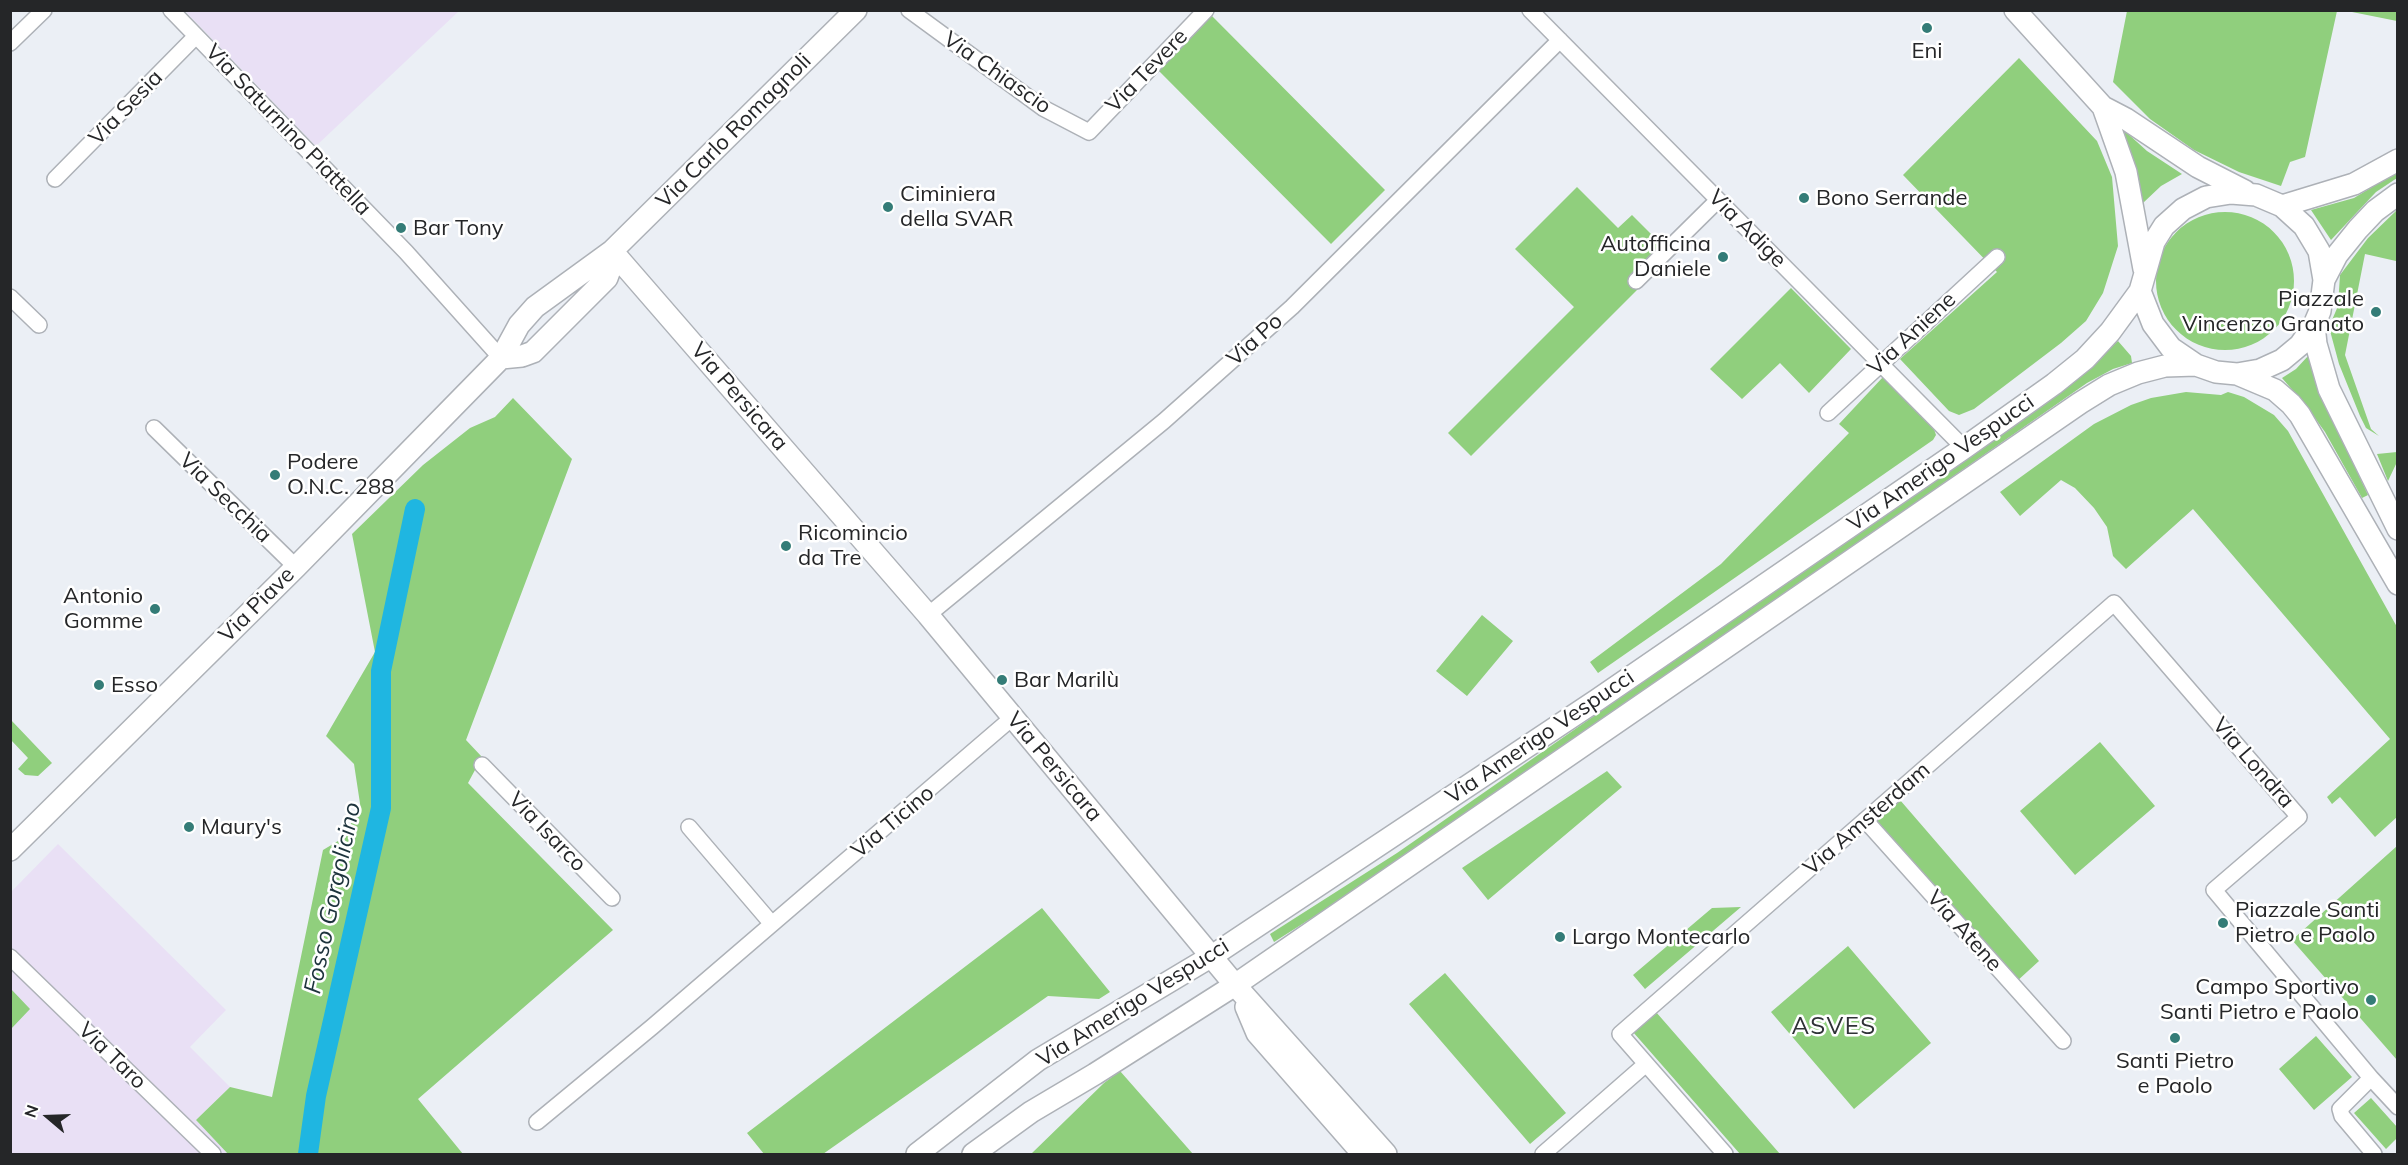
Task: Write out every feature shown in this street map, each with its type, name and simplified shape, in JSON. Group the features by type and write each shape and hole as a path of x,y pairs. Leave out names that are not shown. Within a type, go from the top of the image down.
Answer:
{"street":[{"path":"10,43 44,10"},
{"name":"Via Saturnino Piattella","path":"171,10 406,252 501,358"},
{"name":"Via Carlo Romagnoli","path":"612,251 856,10"},
{"name":"Via Chiascio","path":"909,10 1043,108 1089,132"},
{"name":"Via Tevere","path":"1089,132 1206,10"},
{"name":"Via Adige","path":"1530,10 1964,448"},
{"path":"2015,10 2103,107 2126,119 2198,168 2233,186 2282,206 2304,226 2319,251 2324,280 2320,311 2314,325 2300,345 2282,360 2260,370 2237,374 2216,372 2196,365 2171,348 2153,324 2142,281 2126,172 2103,107"},
{"name":"Via Sesia","path":"55,179 196,36"},
{"name":"Via Po","path":"928,615 1164,421 1292,307 1560,40"},
{"path":"2282,206 2354,184 2397,160"},
{"path":"2142,281 2154,242 2164,226 2183,209 2206,197 2231,193 2256,195"},
{"path":"2324,280 2337,255 2358,229 2375,211 2397,194"},
{"path":"1636,281 1718,200"},
{"path":"501,358 522,356 533,352 607,278 611,267 612,251"},
{"name":"Via Piave","path":"10,850 296,567 501,358 519,325 536,307 612,251"},
{"name":"Via Persicara","path":"612,251 928,615 1235,985"},
{"name":"Via Aniene","path":"1828,413 1997,257"},
{"name":"Via Amerigo Vespucci","path":"917,1155 1038,1060 1212,956 1597,700 2054,384 2085,359 2110,332 2142,281"},
{"path":"10,297 39,325"},
{"path":"2314,325 2319,358 2329,389 2397,529"},
{"name":"Via Amerigo Vespucci","path":"973,1155 1031,1112 1235,985 2080,403 2109,385 2138,373 2165,366 2196,365"},
{"path":"2237,374 2275,390 2300,415 2397,584"},
{"name":"Via Secchia","path":"154,428 296,567"},
{"name":"Via Amsterdam","path":"1646,1064 1620,1034 2114,603"},
{"name":"Via Londra","path":"2114,603 2299,817 2214,890 2397,1107"},
{"name":"Via Ticino","path":"537,1122 1012,718"},
{"name":"Via Isarco","path":"482,765 612,898"},
{"name":"Via Atene","path":"1865,820 2063,1041"},
{"path":"689,827 772,924"},
{"name":"Via Taro","path":"10,957 213,1155"},
{"path":"1235,985 1257,1033 1363,1155"},
{"path":"1235,985 1386,1155"},
{"path":"1543,1155 1646,1064 1725,1155"},
{"path":"2371,1078 2340,1109 2342,1116 2374,1155"}],"shaded area":[{"path":"185,11 459,11 316,146"},
{"path":"58,844 226,1010 190,1047 230,1087 196,1120 228,1154 11,1154 10,893"}],"green space":[{"path":"2127,11 2337,11 2305,157 2290,162 2281,186 2239,172 2194,150 2150,119 2113,82"},
{"path":"2347,11 2397,11 2397,21"},
{"path":"1212,16 1385,190 1331,244 1158,70"},
{"path":"2019,58 2097,141 2112,177 2118,246 2103,293 2086,321 2061,343 1974,409 1959,415 1949,411 1900,359 1997,272 1903,175"},
{"path":"2116,123 2147,151 2182,174 2161,186 2143,203 2134,162"},
{"path":"2397,172 2397,178 2376,192 2331,240 2311,210 2354,198"},
{"path":"1577,187 1618,228 1632,215 1672,255 1471,456 1448,433 1574,307 1515,249"},
{"path":"2397,210 2396,261 2365,254 2345,355 2371,429 2379,436 2366,428 2360,416 2339,364 2329,327 2338,306 2340,275 2368,238"},
{"path":"2225,212 2251,217 2274,232 2289,255 2294,281 2289,307 2274,330 2251,345 2225,350 2199,345 2176,330 2161,307 2156,281 2161,255 2176,232 2199,217"},
{"path":"1791,288 1851,349 1809,393 1780,363 1742,399 1710,369"},
{"path":"2118,341 2131,356 2132,363 2113,369 2087,383 1403,860 1274,942 1270,934 1397,853 2041,405"},
{"path":"2308,356 2322,396 2368,495 2362,498 2325,432 2282,378 2296,369"},
{"path":"1883,377 1934,429 1936,435 1933,440 1598,673 1590,662 1721,564 1849,433 1839,424"},
{"path":"2186,392 2221,395 2228,392 2244,397 2274,415 2288,431 2397,627 2397,817 2375,837 2340,797 2332,804 2327,797 2390,739 2193,509 2126,569 2113,556 2107,527 2094,508 2075,488 2061,480 2020,516 2000,492 2094,424 2131,405 2151,398"},
{"path":"513,398 572,459 466,740 482,757 468,783 613,930 418,1099 463,1154 228,1154 196,1120 230,1087 272,1097 323,850 338,841 361,810 354,764 326,736 375,652 352,534 423,465 470,428 495,417"},
{"path":"2397,452 2397,462 2388,481 2377,454"},
{"path":"1482,615 1513,641 1467,696 1436,671"},
{"path":"11,720 52,763 38,776 25,775 18,769 28,758 11,740"},
{"path":"2100,742 2155,806 2075,875 2020,811"},
{"path":"1607,771 1622,787 1488,900 1462,868"},
{"path":"1900,800 2039,961 2016,982 1877,821"},
{"name":"Campo Sportivo Santi Pietro e Paolo","path":"2397,846 2397,1060 2292,940"},
{"path":"1741,907 1645,989 1633,975 1712,908"},
{"path":"1042,908 1110,992 1099,999 1048,996 823,1154 764,1154 747,1133"},
{"path":"1848,946 1931,1043 1854,1109 1771,1012"},
{"path":"1445,973 1566,1113 1530,1144 1409,1004"},
{"path":"11,989 30,1009 10,1029"},
{"path":"1656,1012 1780,1154 1740,1154 1633,1032"},
{"path":"2316,1036 2352,1077 2314,1110 2279,1069"},
{"path":"1120,1071 1193,1154 1031,1154 1104,1083"},
{"path":"2371,1098 2397,1127 2397,1138 2386,1149 2354,1113"}],"waterway":[{"name":"Fosso Gorgolicino","path":"308,1154 316,1096 381,808 381,671 415,509"}],"place":[{"name":"Eni","path":"1927,28"},
{"name":"Bono Serrande","path":"1804,198"},
{"name":"Ciminiera della SVAR","path":"888,207"},
{"name":"Bar Tony","path":"401,228"},
{"name":"Autofficina Daniele","path":"1723,257"},
{"name":"Piazzale Vincenzo Granato","path":"2376,312"},
{"name":"Podere O.N.C. 288","path":"275,475"},
{"name":"Ricomincio da Tre","path":"786,546"},
{"name":"Antonio Gomme","path":"155,609"},
{"name":"Bar Marilù","path":"1002,680"},
{"name":"Esso","path":"99,685"},
{"name":"Maury's","path":"189,827"},
{"name":"Piazzale Santi Pietro e Paolo","path":"2223,923"},
{"name":"Largo Montecarlo","path":"1560,937"},
{"name":"Campo Sportivo Santi Pietro e Paolo","path":"2371,1000"},
{"name":"Santi Pietro e Paolo","path":"2175,1038"}],"district":[{"name":"ASVES","path":"1834,1027"}]}
